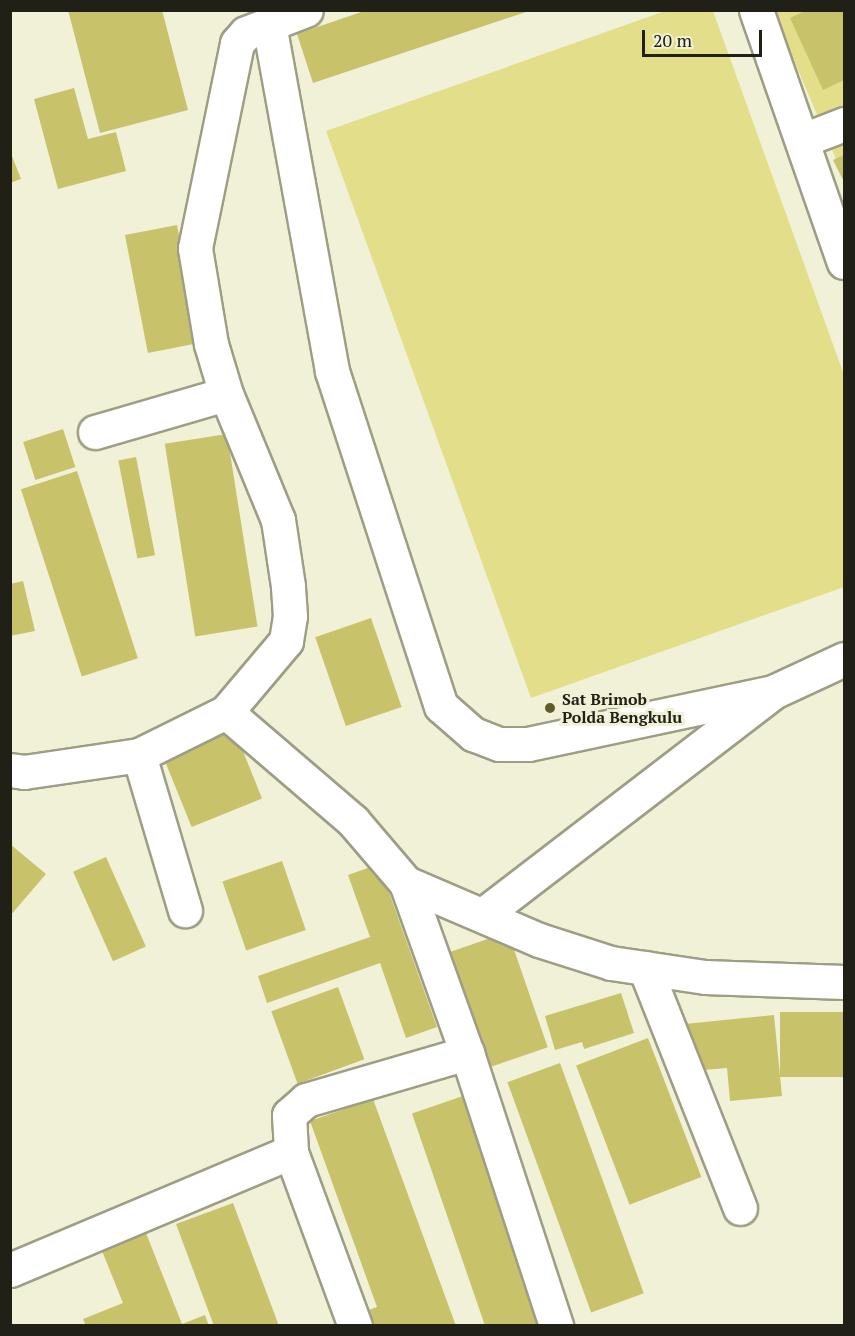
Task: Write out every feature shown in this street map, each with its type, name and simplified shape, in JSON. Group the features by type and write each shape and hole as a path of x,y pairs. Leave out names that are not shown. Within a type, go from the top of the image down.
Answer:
{"lane":[{"path":"10,770 24,772 139,755 226,712 286,641 290,616 278,520 226,394 211,344 195,248 237,43 246,33 306,10"},
{"path":"756,10 844,262"},
{"path":"269,24 332,371 441,706 472,734 499,744 528,744 772,692 844,659"},
{"path":"803,140 844,124"},
{"path":"95,432 226,394"},
{"path":"483,914 772,692"},
{"path":"226,712 352,821 406,883 467,1053 556,1326"},
{"path":"139,755 185,910"},
{"path":"406,883 574,953 645,968 705,977 844,982"},
{"path":"645,968 740,1208"},
{"path":"355,1326 291,1152 289,1116 306,1101 467,1053"},
{"path":"10,1270 291,1152"}],"shaded area":[{"path":"668,10 713,11 844,375 844,587 531,698 326,131"},
{"path":"773,11 844,11 844,178"}],"building":[{"path":"68,10 162,10 188,110 100,133"},
{"path":"367,10 529,11 313,83 297,34"},
{"path":"807,10 844,10 844,80 823,90 790,18"},
{"path":"74,88 88,139 116,132 126,171 58,189 34,99"},
{"path":"10,151 21,179 10,183"},
{"path":"844,155 844,182 833,160"},
{"path":"177,225 200,343 148,353 125,235"},
{"path":"63,429 75,467 35,480 23,442"},
{"path":"227,434 258,627 195,636 165,444"},
{"path":"136,457 155,555 137,559 118,460"},
{"path":"77,471 138,658 82,677 21,489"},
{"path":"23,581 35,631 10,636 10,584"},
{"path":"371,618 402,707 346,726 315,637"},
{"path":"234,729 262,799 192,827 164,757"},
{"path":"10,844 46,874 10,916"},
{"path":"106,857 146,947 113,961 73,872"},
{"path":"282,861 306,930 246,951 222,882"},
{"path":"379,864 437,1027 406,1038 380,963 267,1003 258,976 370,937 348,875"},
{"path":"508,932 548,1047 488,1068 448,953"},
{"path":"338,987 364,1059 298,1084 271,1011"},
{"path":"621,993 634,1033 584,1049 582,1042 555,1050 545,1016"},
{"path":"780,1012 844,1012 844,1077 780,1077"},
{"path":"774,1015 782,1096 730,1101 727,1068 691,1071 685,1024"},
{"path":"648,1038 701,1177 630,1205 576,1066"},
{"path":"560,1063 644,1293 591,1312 507,1082"},
{"path":"463,1096 542,1326 485,1326 412,1114"},
{"path":"373,1099 456,1326 365,1326 360,1313 377,1307 310,1121"},
{"path":"233,1203 279,1326 214,1326 176,1224"},
{"path":"144,1228 182,1324 205,1315 209,1326 86,1326 83,1319 123,1303 100,1246"}],"place":[{"name":"Sat Brimob Polda Bengkulu","path":"550,708"}]}
